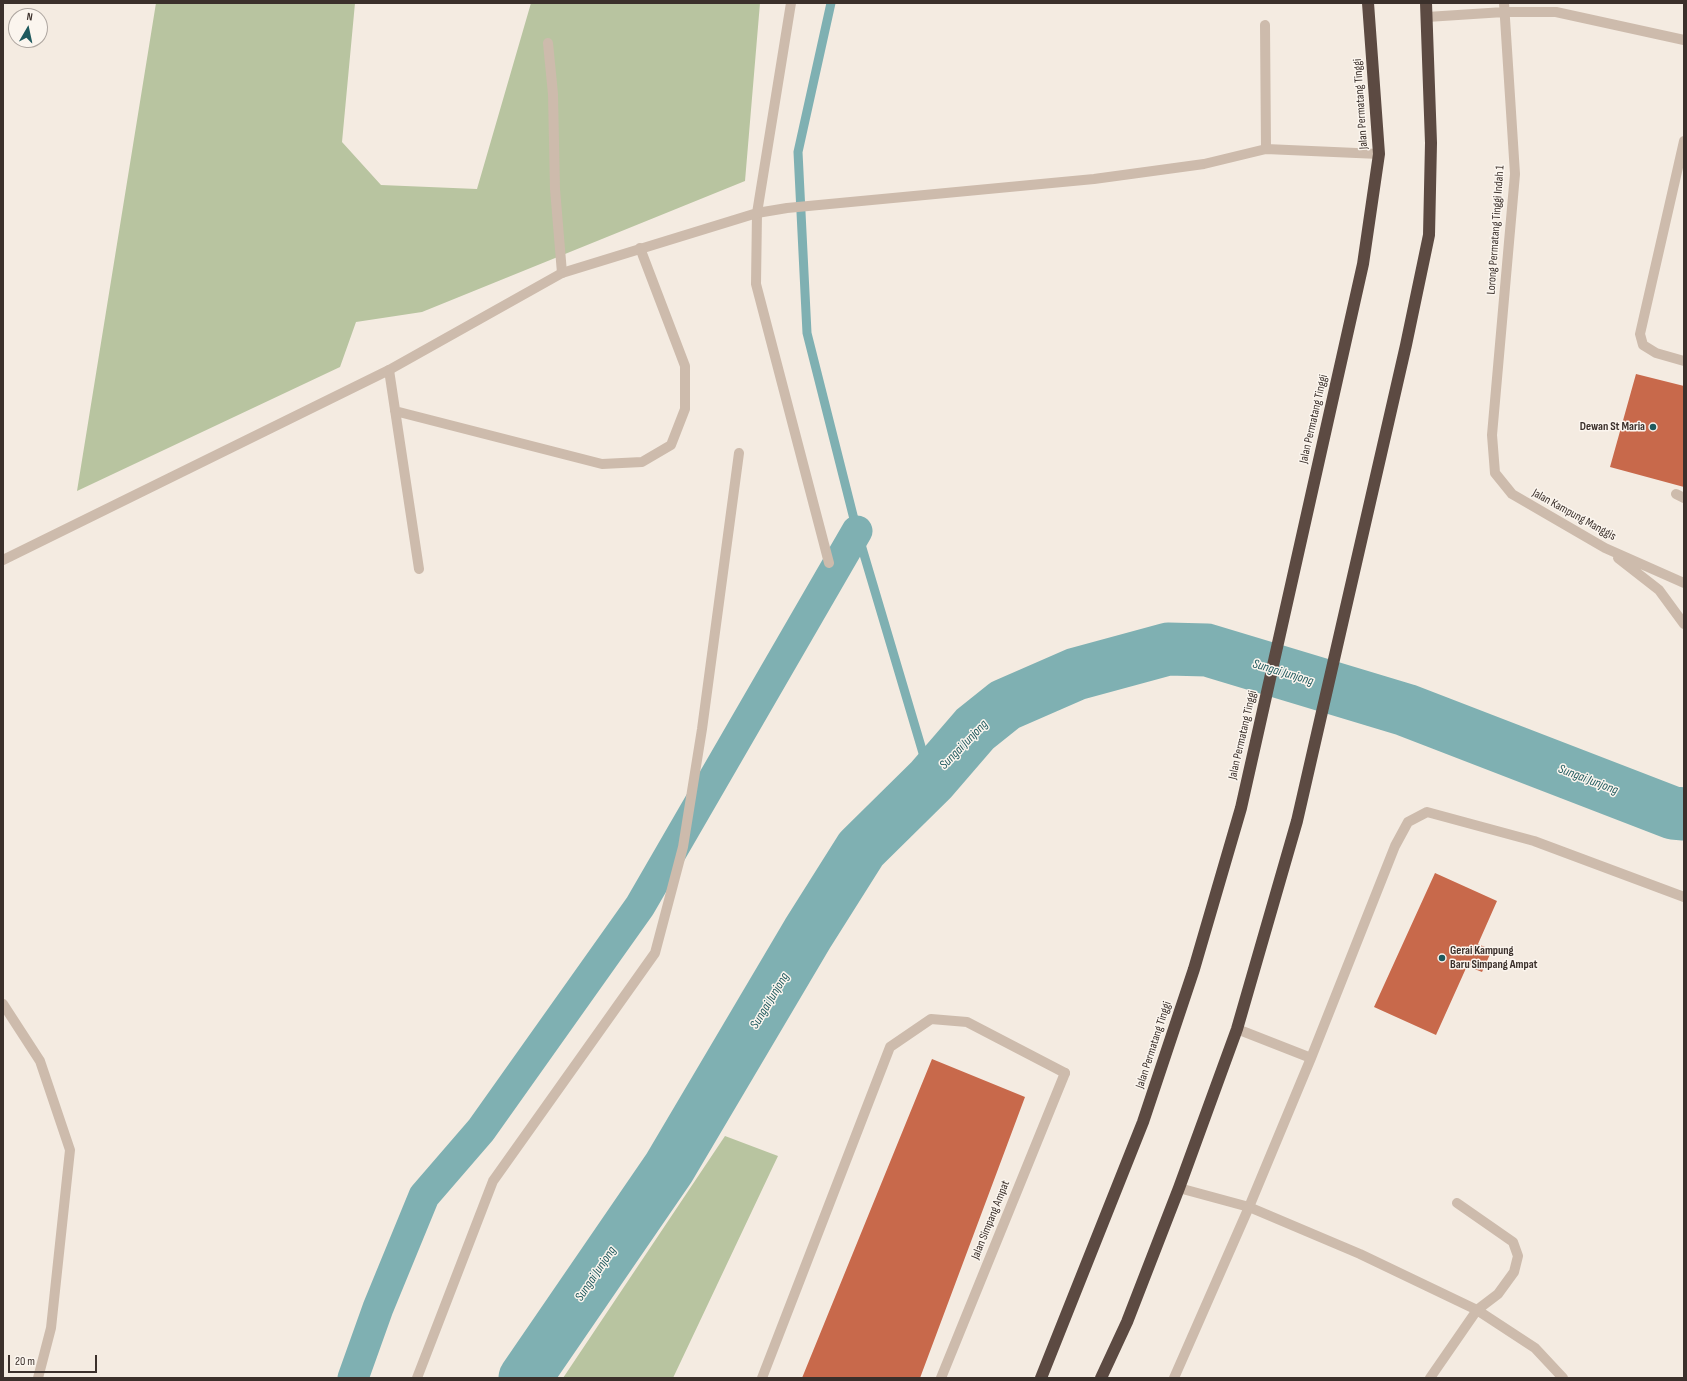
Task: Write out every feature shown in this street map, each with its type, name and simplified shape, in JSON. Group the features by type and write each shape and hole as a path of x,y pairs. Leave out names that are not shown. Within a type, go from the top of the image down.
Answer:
{"highway":[{"name":"Jalan Permatang Tinggi","path":"1040,1378 1143,1122 1194,970 1241,808 1363,264 1379,154 1368,3"},
{"path":"1101,1378 1127,1322 1179,1188 1237,1029 1298,821 1405,353 1429,235 1431,143 1426,3"}],"street":[{"path":"790,3 757,213 756,284 829,564"},
{"path":"1427,17 1504,8 1556,12 1684,40"},
{"name":"Lorong Permatang Tinggi Indah 1","path":"1492,435 1515,174 1504,8"},
{"path":"1265,25 1266,149"},
{"path":"548,43 553,94 555,189 562,273"},
{"path":"1684,141 1682,159 1640,334 1643,345 1652,350 1684,361"},
{"path":"3,560 389,370 562,273 757,213 787,208 1094,178 1204,164 1266,149 1379,154"},
{"path":"395,411 602,464 642,462 671,445 685,409 685,366 640,248"},
{"path":"389,370 419,569"},
{"name":"Jalan Kampung Manggis","path":"1492,435 1495,473 1512,494 1605,548 1684,583"},
{"path":"417,1378 494,1181 655,953 683,847 702,729 739,452"},
{"path":"1605,548 1659,590 1684,624"},
{"path":"1174,1378 1249,1207 1311,1058 1395,846 1408,822 1427,812 1534,841 1684,897"},
{"path":"3,1004 40,1061 70,1150 51,1328 38,1378"},
{"name":"Jalan Simpang Ampat","path":"762,1378 890,1047 931,1019 967,1022 1065,1073 942,1378"},
{"path":"1237,1029 1311,1058"},
{"path":"1179,1188 1249,1207 1367,1257 1477,1310 1535,1348 1563,1378"},
{"path":"1430,1378 1477,1310 1498,1294 1514,1272 1518,1256 1513,1242 1457,1203"}],"green space":[{"path":"156,3 355,3 342,142 381,185 477,189 531,3 760,3 745,181 422,312 356,322 340,367 77,491"},
{"path":"725,1136 778,1156 673,1378 563,1378"}],"building":[{"name":"Dewan St Maria","path":"1636,374 1684,386 1684,487 1610,467"},
{"name":"Gerai Kampung Baru Simpang Ampat","path":"1435,873 1497,901 1478,944 1492,950 1482,972 1467,966 1436,1035 1374,1007"},
{"path":"932,1059 1025,1097 920,1378 802,1378"}],"waterway":[{"path":"831,3 798,152 807,333 857,531 931,780"},
{"path":"353,1378 378,1308 424,1196 481,1130 640,906 857,531"},
{"name":"Sungai Junjong","path":"525,1378 669,1168 808,933 861,849 931,780 975,729 1005,705 1076,674 1168,649 1207,650 1406,710 1673,813 1684,814"}],"place":[{"name":"Dewan St Maria","path":"1653,427"},
{"name":"Gerai Kampung Baru Simpang Ampat","path":"1442,958"}]}
